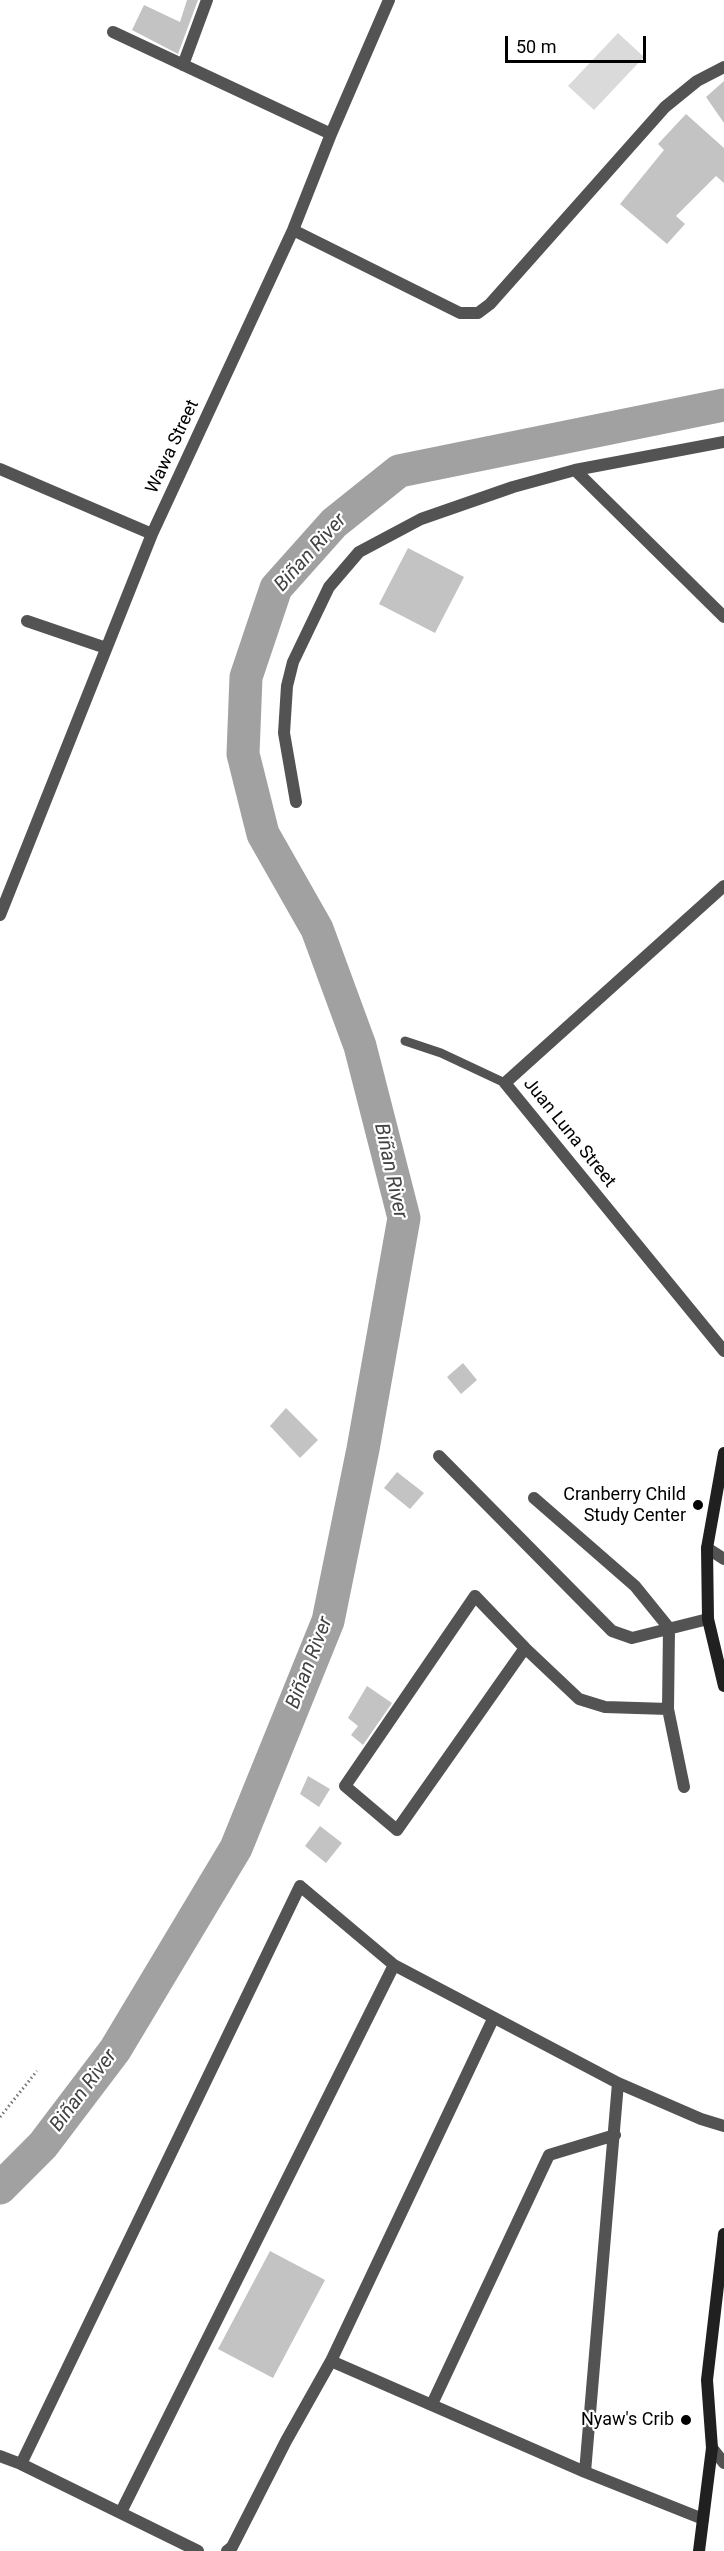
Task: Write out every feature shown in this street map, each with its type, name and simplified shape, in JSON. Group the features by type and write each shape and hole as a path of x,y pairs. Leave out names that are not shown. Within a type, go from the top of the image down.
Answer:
{"street":[{"path":"183,65 207,0"},
{"name":"Wawa Street","path":"0,915 152,534 294,230 331,134 389,0"},
{"path":"113,32 331,134"},
{"path":"294,230 460,313 477,313 490,304 665,107 697,81 724,67"},
{"path":"296,802 284,733 287,686 293,662 329,587 358,552 403,527 450,507 575,470 724,442"},
{"path":"0,470 152,534"},
{"path":"575,470 724,617"},
{"path":"27,621 106,648"},
{"name":"Juan Luna Street","path":"724,886 505,1083 724,1351"},
{"path":"724,1453 707,1548 708,1619 724,1686"},
{"path":"439,1456 612,1632 632,1638 708,1619"},
{"path":"534,1498 635,1586 669,1628 668,1709 684,1787"},
{"path":"707,1548 724,1559"},
{"path":"525,1648 397,1830 345,1786 475,1596 579,1699 605,1707 668,1709"},
{"path":"21,2464 300,1886 394,1965 618,2083 701,2119 724,2126"},
{"path":"121,2512 394,1965"},
{"path":"227,2551 232,2547 286,2441 331,2361 493,2019"},
{"path":"585,2472 618,2083"},
{"path":"432,2404 549,2155 615,2135"},
{"path":"699,2551 712,2448 707,2380 724,2234"},
{"path":"331,2361 585,2472 703,2519"},
{"path":"712,2448 724,2463"},
{"path":"0,2456 21,2464 198,2551"}],"lane":[{"path":"405,1041 441,1053 505,1083"}],"path":[{"path":"0,2117 37,2071"}],"shaded area":[{"path":"618,33 644,57 594,110 568,86"}],"building":[{"path":"187,0 198,0 178,54 132,30 144,5 180,22"},
{"path":"724,81 724,123 706,97"},
{"path":"686,114 724,148 724,183 716,176 676,216 685,224 667,244 620,204 664,150 658,144"},
{"path":"408,548 464,577 435,633 379,604"},
{"path":"463,1363 477,1380 461,1394 447,1377"},
{"path":"286,1408 318,1440 300,1458 270,1426"},
{"path":"397,1472 424,1493 410,1509 384,1488"},
{"path":"367,1686 392,1703 363,1745 351,1735 358,1726 348,1718"},
{"path":"308,1776 330,1789 319,1807 300,1794"},
{"path":"320,1826 342,1843 326,1863 305,1846"},
{"path":"270,2251 325,2280 273,2378 218,2349"}],"waterway":[{"name":"Biñan River","path":"0,2188 43,2145 115,2050 236,1848 328,1621 363,1449 404,1218 360,1046 317,929 263,834 243,754 246,677 276,588 334,523 399,471 724,405"}],"place":[{"name":"Cranberry Child Study Center","path":"698,1505"},
{"name":"Nyaw's Crib","path":"686,2420"}]}
